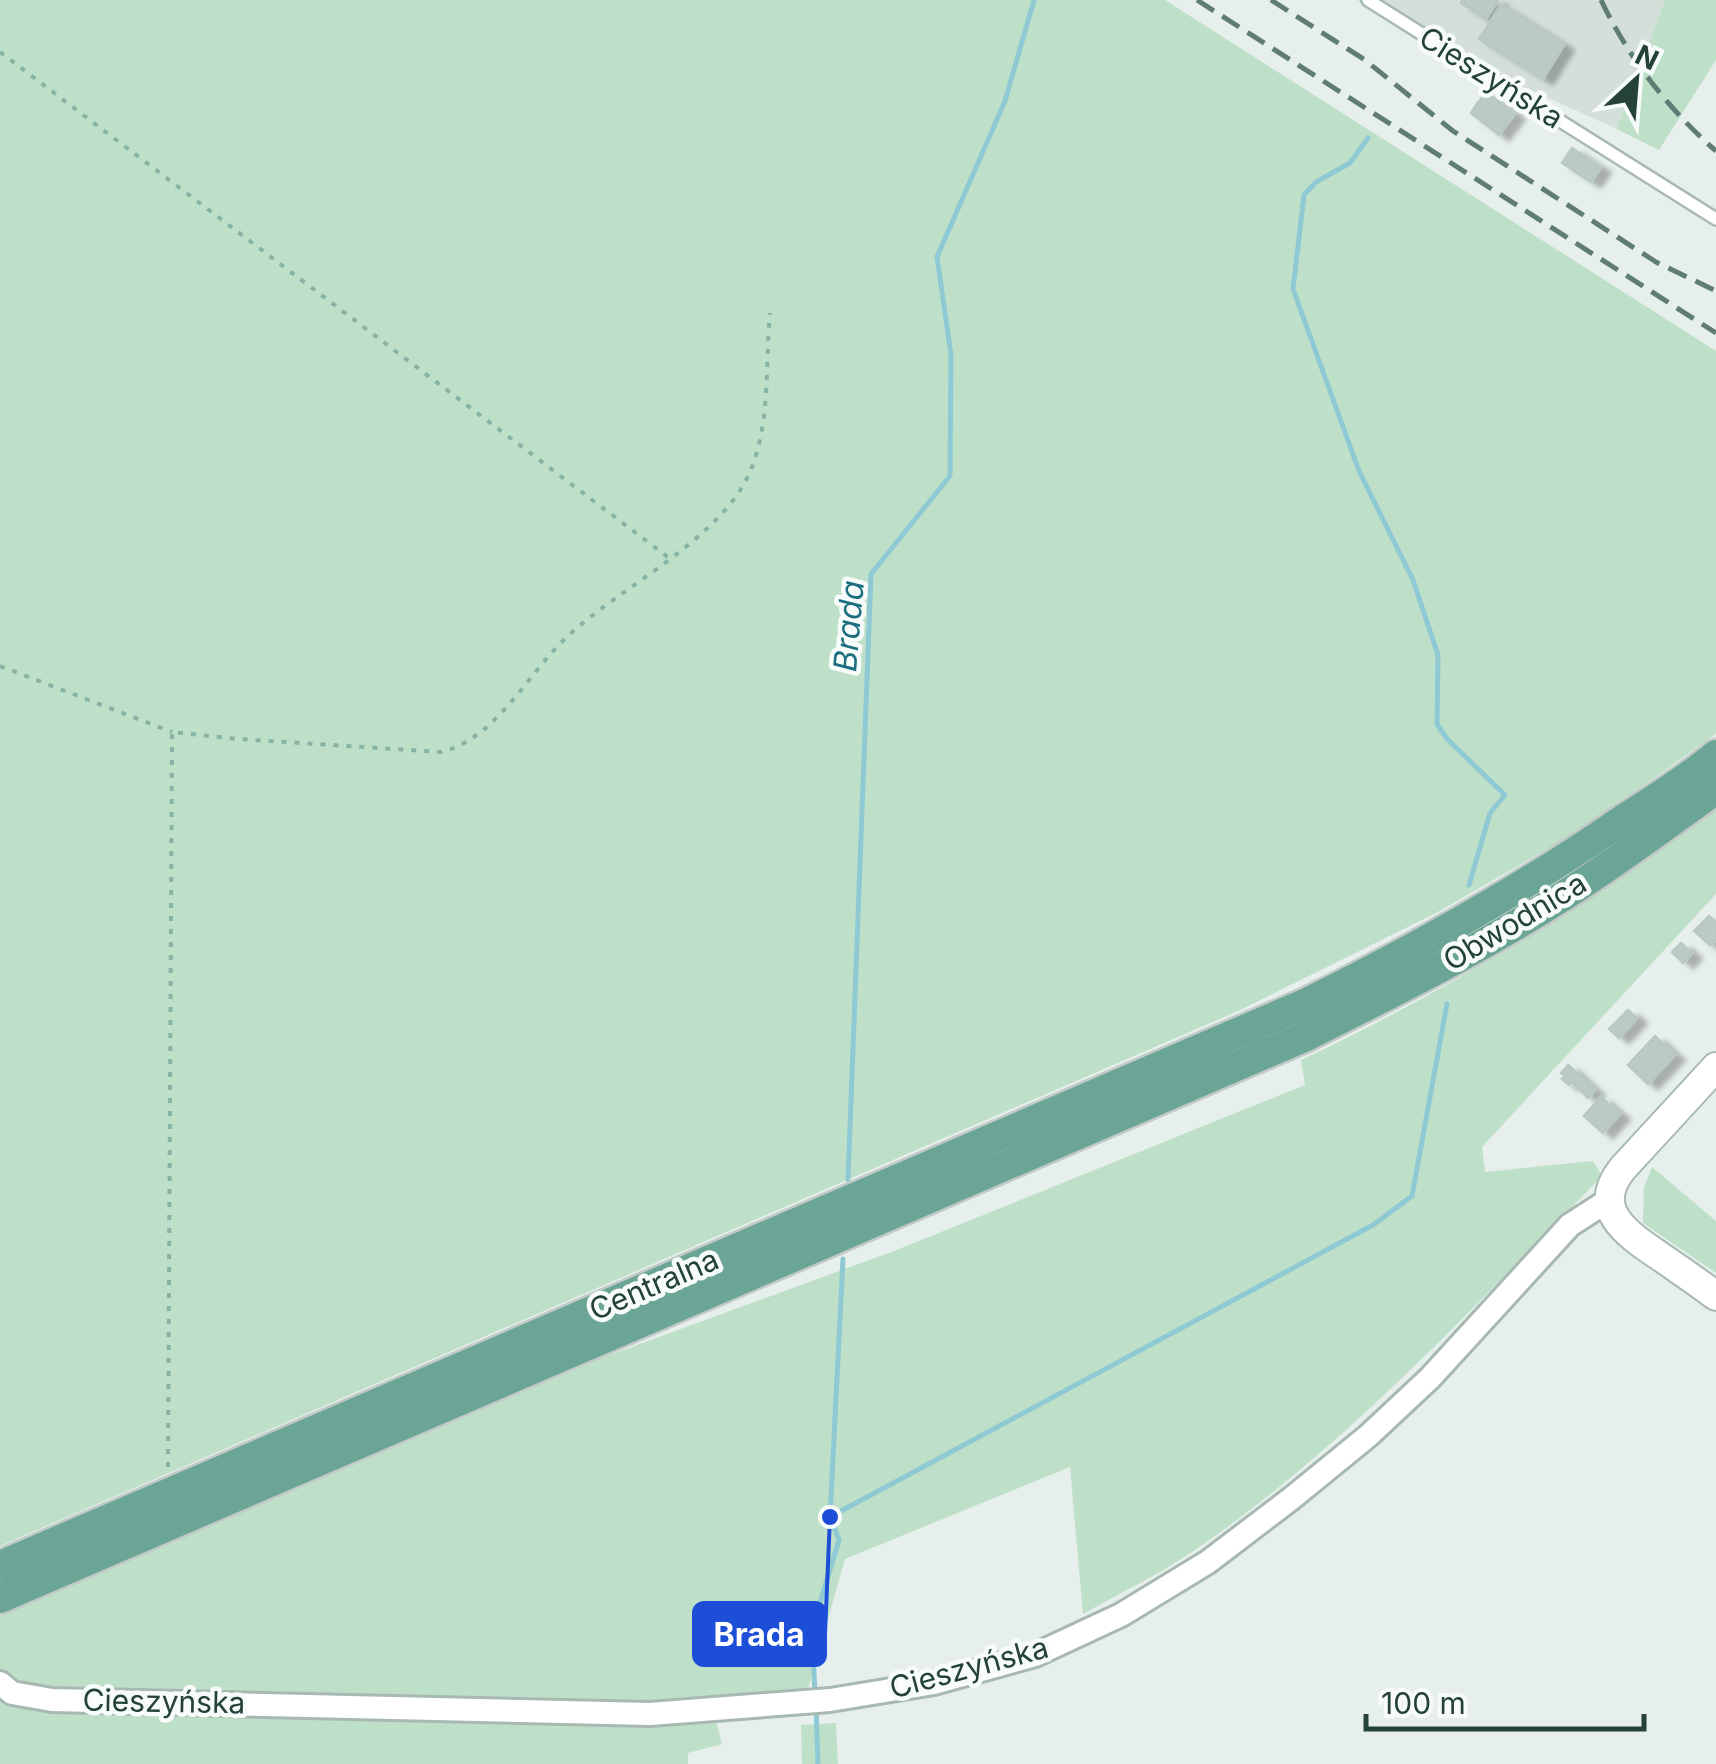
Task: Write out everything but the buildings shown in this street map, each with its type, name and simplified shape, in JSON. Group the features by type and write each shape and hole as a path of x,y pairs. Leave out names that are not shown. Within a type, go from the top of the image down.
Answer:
{"main road":[{"name":"Obwodnica","path":"1307,1003 1388,963 1507,894 1579,850 1716,755"},
{"name":"Obwodnica","path":"1304,1037 1394,992 1542,908 1603,870 1716,789"},
{"name":"Centralna","path":"0,1566 1307,1003"},
{"name":"Centralna","path":"0,1598 1304,1037"}],"street":[{"name":"Cieszyńska","path":"0,1683 12,1693 52,1700 650,1714 830,1700 934,1684 1036,1656 1121,1615 1208,1562 1368,1436 1430,1378 1570,1225 1609,1200 1614,1180 1716,1067"},
{"path":"1609,1200 1621,1228 1716,1296"}],"lane":[{"name":"Cieszyńska","path":"1368,0 1716,219"}],"path":[{"path":"0,52 670,558"},
{"path":"0,666 172,732 441,752 461,747 485,729 568,635 724,512 750,474 764,427 770,313"},
{"path":"172,732 168,1466 177,1490"}],"shaded area":[{"path":"1357,0 1665,0 1617,129 1416,38"}],"green space":[{"path":"0,0 1165,0 1716,351 1716,734 1582,829 1436,913 1238,1011 0,1546"},
{"path":"1665,0 1716,0 1716,60 1659,150 1617,129"},
{"path":"1716,807 1716,894 1482,1147 1485,1172 1593,1161 1602,1176 1357,1420 1251,1509 1154,1575 1083,1614 1070,1467 845,1559 806,1696 710,1697 722,1744 688,1753 688,1764 0,1764 0,1616 555,1375 894,1251 1305,1085 1301,1060 1410,1005 1515,944"},
{"path":"1652,1167 1716,1221 1716,1273 1643,1223 1644,1187"},
{"path":"836,1723 838,1764 802,1764 801,1725"}],"waterway":[{"name":"Brada","path":"848,1180 871,574 950,476 951,355 937,257 1005,101 1034,0"},
{"path":"1368,138 1350,163 1316,182 1304,195 1293,289 1359,471 1413,580 1438,655 1437,724 1447,739 1505,795 1490,813 1469,885"},
{"path":"830,1517 1373,1225 1412,1196 1447,1004"},
{"name":"Brada","path":"815,1695 812,1629 839,1540 830,1517 843,1259"},
{"name":"Brada","path":"816,1706 818,1764"}],"railway":[{"path":"1197,0 1716,333"},
{"path":"1271,0 1365,60 1453,131 1656,262 1716,291"},
{"path":"1601,0 1651,81 1716,151"}],"place":[{"name":"Brada","path":"830,1517"}]}
